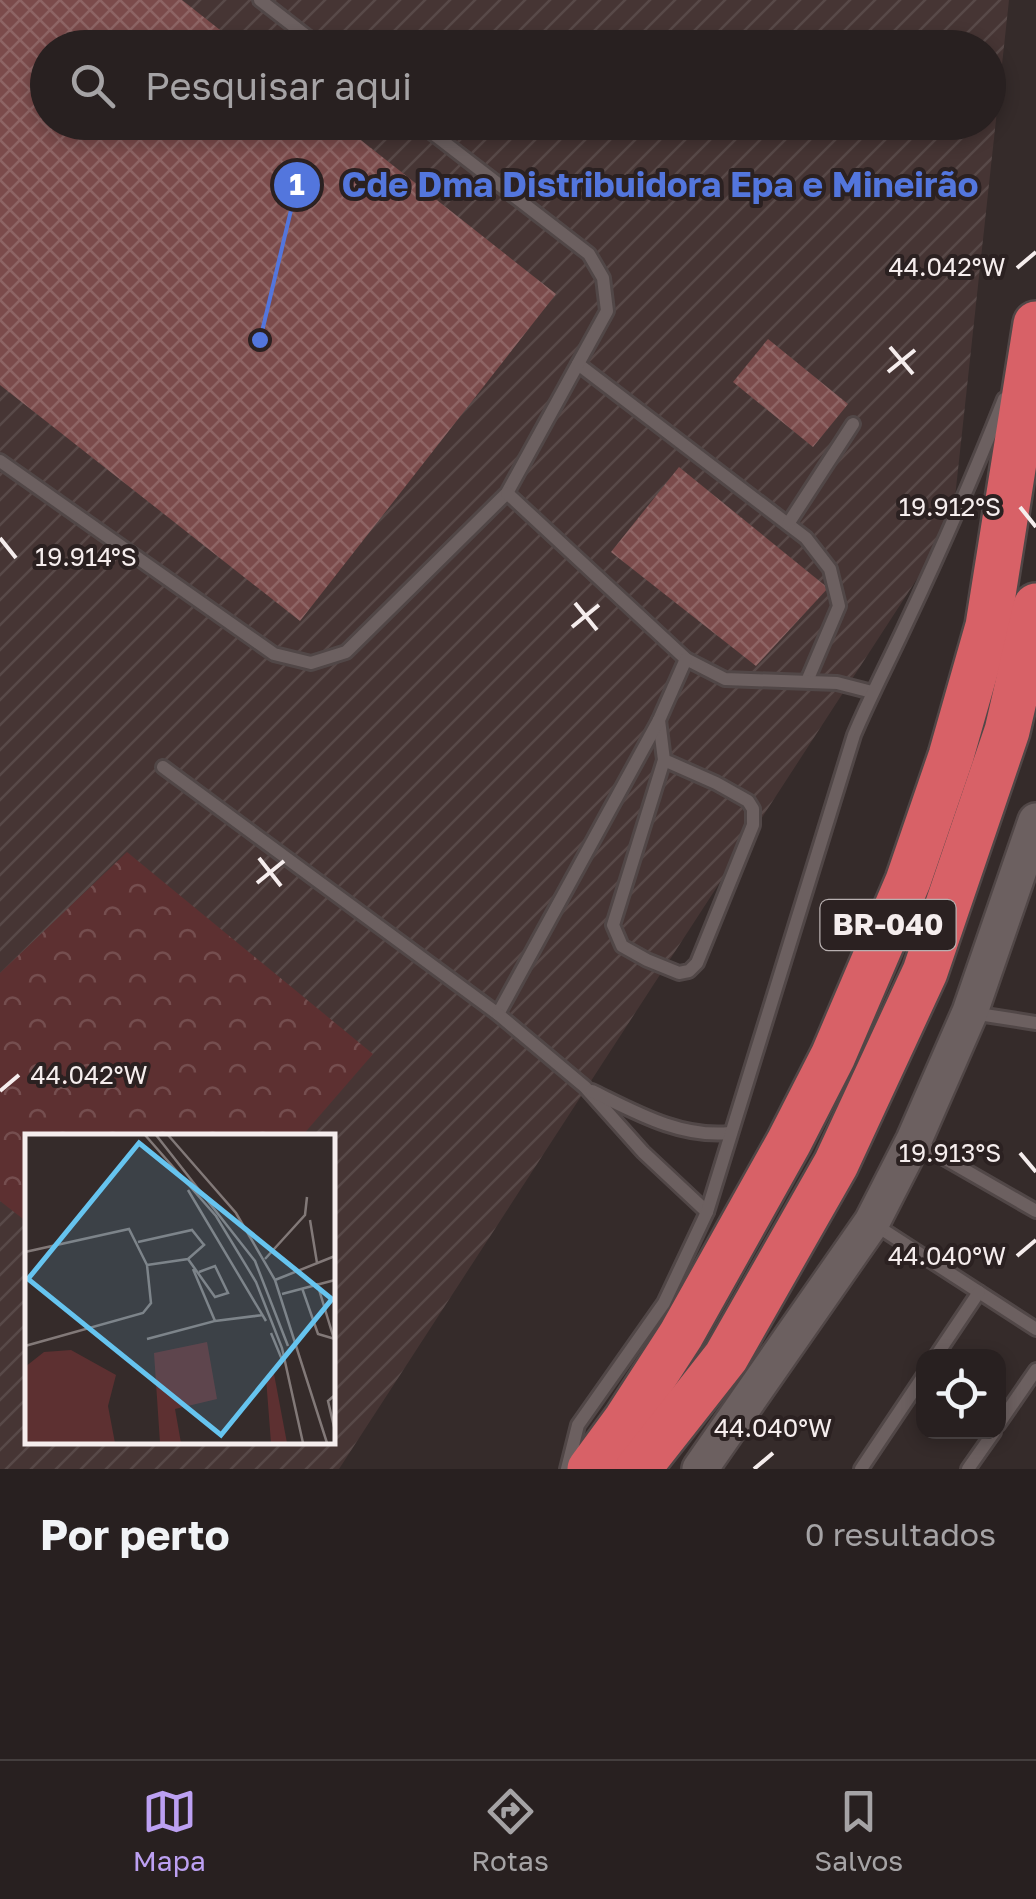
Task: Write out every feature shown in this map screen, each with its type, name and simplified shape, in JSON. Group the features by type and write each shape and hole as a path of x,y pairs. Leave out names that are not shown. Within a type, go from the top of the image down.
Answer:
{"highway":[{"name":"BR-040","path":"590,1469 682,1335 789,1142 833,1056 908,881 951,756 988,626 1036,322"},
{"name":"BR-040","path":"638,1469 726,1357 836,1164 917,990 1007,731 1036,606"}],"main road":[{"path":"700,1469 872,1222 914,1140 970,1012 1036,821"}],"lane":[{"path":"260,0 299,30"},
{"path":"0,461 274,654 311,663 346,652 507,493 607,311 603,278 588,254 441,140"},
{"path":"1015,372 1036,322"},
{"path":"578,364 806,538 830,569 839,606 807,681"},
{"path":"567,1469 578,1425 664,1302 707,1212 854,735 966,494 1008,389"},
{"path":"788,524 852,424"},
{"path":"507,493 686,658 724,678 836,683 872,692"},
{"path":"498,1014 659,720 686,658"},
{"path":"659,720 664,760 612,925 622,946 679,972 689,971 697,963 753,825 753,810 748,801 664,760"},
{"path":"163,767 498,1014 585,1088 642,1152 707,1212"},
{"path":"970,1012 1036,1023"},
{"path":"585,1088 656,1122 713,1134 730,1133"},
{"path":"914,1140 1036,1210"},
{"path":"872,1222 1036,1328"},
{"path":"941,1349 980,1292"},
{"path":"1006,1413 1036,1370"},
{"path":"860,1469 916,1388"},
{"path":"968,1469 989,1439"}],"shaded area":[{"path":"0,0 1009,0 1006,30 30,30 30,140 994,140 952,525 339,1469 0,1469"}],"green space":[{"path":"127,852 373,1054 304,1134 25,1134 25,1220 0,1201 0,973"}],"building":[{"path":"0,0 182,0 220,30 30,30 30,140 361,140 556,294 300,621 0,385"},
{"path":"768,339 848,404 813,447 733,382"},
{"path":"679,467 828,588 756,666 611,552"}],"place":[{"name":"Cde Dma Distribuidora Epa e Mineirão","path":"260,340"}]}
